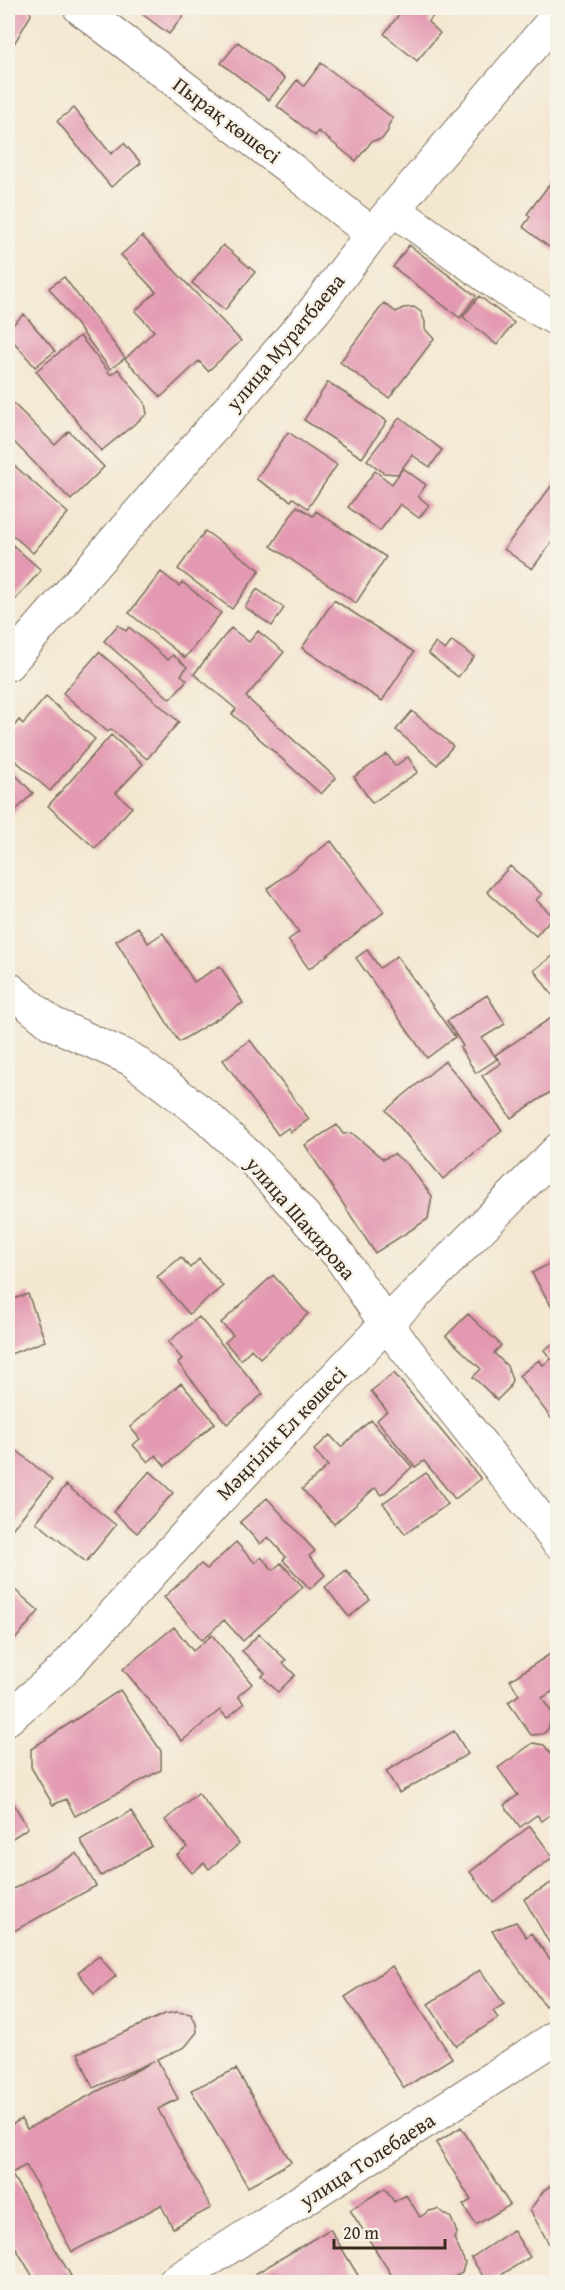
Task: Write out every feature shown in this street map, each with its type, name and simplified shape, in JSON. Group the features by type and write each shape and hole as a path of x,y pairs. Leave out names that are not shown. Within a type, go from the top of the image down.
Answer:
{"street":[{"name":"Пырақ көшесі","path":"80,8 372,234"},
{"name":"улица Муратбаева","path":"8,664 315,310 372,234 558,15"},
{"path":"393,209 513,295 558,320"},
{"name":"улица Шакирова","path":"8,988 51,1023 131,1059 206,1116 259,1166 339,1255 386,1324 558,1542"},
{"name":"Мәңгілік Ел көшесі","path":"8,1718 62,1671 218,1500 386,1324 558,1150"},
{"name":"улица Толебаева","path":"176,2283 558,2036"}],"building":[{"path":"8,8 29,8 31,15 8,54"},
{"path":"134,8 174,8 184,15 169,34"},
{"path":"395,8 440,8 428,22 440,33 417,61 384,34 401,12"},
{"path":"238,42 285,79 269,100 221,63"},
{"path":"321,63 393,118 382,139 372,141 356,161 318,131 315,136 277,106 297,80 304,86"},
{"path":"74,108 111,154 124,143 141,163 111,187 57,121"},
{"path":"558,173 558,254 523,227 530,217 527,214"},
{"path":"142,236 241,341 208,371 199,361 161,397 125,359 154,331 135,311 156,292 121,255"},
{"path":"223,245 255,272 225,310 192,283"},
{"path":"409,245 476,296 460,318 393,267"},
{"path":"64,277 125,358 110,369 49,288"},
{"path":"479,296 514,323 497,345 463,317"},
{"path":"384,303 396,312 403,308 414,307 421,312 425,329 434,339 389,398 340,362"},
{"path":"24,314 55,351 35,367 8,335 8,329"},
{"path":"80,336 111,375 118,369 145,403 147,414 101,451 36,371"},
{"path":"328,382 387,421 362,458 304,420"},
{"path":"8,398 55,445 69,431 104,467 71,500 8,436"},
{"path":"400,417 442,450 430,467 412,455 398,474 384,473 367,460"},
{"path":"288,432 337,465 308,508 293,498 291,501 256,479"},
{"path":"8,460 68,513 33,553 8,531"},
{"path":"403,468 426,485 418,496 429,505 419,518 400,504 380,531 348,507 375,471 392,484"},
{"path":"558,477 558,534 532,569 504,549"},
{"path":"297,506 313,516 316,511 386,557 356,603 271,546"},
{"path":"205,531 260,570 232,609 178,569"},
{"path":"8,541 41,570 10,606 8,604"},
{"path":"161,572 179,586 182,582 221,613 185,658 129,613"},
{"path":"257,589 284,608 272,626 245,607"},
{"path":"334,600 414,652 382,701 302,648"},
{"path":"118,625 126,631 129,627 168,660 173,655 187,667 181,675 187,680 170,699 104,641"},
{"path":"231,628 249,642 258,631 284,652 246,697 336,778 321,794 232,714 236,709 194,674"},
{"path":"452,641 474,657 458,677 428,653 435,643 445,650"},
{"path":"99,652 179,722 147,759 111,729 108,732 63,693"},
{"path":"46,697 95,739 50,791 8,754 8,734 19,720 23,724"},
{"path":"412,711 453,746 437,765 396,730"},
{"path":"111,735 143,764 116,793 132,807 95,848 48,806"},
{"path":"387,754 395,766 408,757 418,772 372,803 354,777"},
{"path":"8,767 33,793 8,818"},
{"path":"331,841 384,912 309,969 288,940 299,932 267,889"},
{"path":"510,866 542,894 536,900 553,916 536,936 487,892"},
{"path":"138,927 148,943 163,933 194,982 220,966 243,1003 179,1042 116,941"},
{"path":"367,950 380,968 397,956 455,1037 427,1058 356,958"},
{"path":"553,956 558,962 558,1003 534,970"},
{"path":"487,995 505,1024 482,1038 497,1059 476,1073 447,1021"},
{"path":"554,1016 558,1021 558,1087 511,1118 482,1076 501,1063 495,1055"},
{"path":"250,1040 309,1119 291,1132 288,1128 278,1135 223,1060"},
{"path":"445,1061 502,1130 443,1179 386,1110"},
{"path":"337,1125 343,1134 352,1133 383,1159 394,1154 407,1164 432,1196 428,1219 375,1253 305,1145"},
{"path":"181,1257 190,1268 199,1259 223,1286 189,1314 157,1277"},
{"path":"558,1259 558,1318 532,1273"},
{"path":"273,1275 308,1314 260,1358 251,1349 241,1360 225,1342 233,1335 221,1323"},
{"path":"28,1294 45,1341 8,1355 8,1301"},
{"path":"468,1314 501,1345 494,1353 507,1366 512,1380 509,1388 497,1400 473,1377 481,1369 446,1336"},
{"path":"199,1317 263,1394 227,1424 178,1363 182,1359 168,1342"},
{"path":"558,1340 558,1419 554,1422 519,1376 539,1360 543,1365 551,1359 544,1350"},
{"path":"394,1373 481,1479 455,1499 424,1461 415,1467 377,1420 387,1411 371,1391"},
{"path":"181,1383 215,1423 165,1466 156,1455 148,1462 133,1445 140,1439 130,1427"},
{"path":"371,1420 412,1467 382,1495 375,1488 334,1524 302,1489 328,1466 314,1450 330,1435 341,1447"},
{"path":"8,1443 52,1480 8,1534"},
{"path":"150,1471 173,1493 137,1533 113,1512"},
{"path":"426,1473 448,1504 405,1534 383,1503"},
{"path":"66,1485 116,1525 86,1562 36,1522"},
{"path":"267,1498 315,1551 309,1556 325,1575 310,1589 283,1560 286,1557 268,1537 260,1544 240,1522"},
{"path":"236,1542 255,1563 261,1557 273,1570 281,1563 303,1587 243,1641 224,1620 202,1640 164,1597 201,1564 207,1569"},
{"path":"346,1570 370,1600 349,1617 325,1587"},
{"path":"8,1584 39,1611 8,1648"},
{"path":"174,1627 193,1651 212,1635 252,1684 238,1696 244,1704 227,1718 220,1710 182,1741 123,1669"},
{"path":"259,1634 286,1660 283,1663 295,1675 278,1692 262,1676 265,1673 242,1651"},
{"path":"558,1649 558,1688 542,1698 552,1713 548,1729 543,1734 531,1735 508,1702 519,1695 510,1680"},
{"path":"120,1690 161,1751 161,1770 75,1816 66,1799 53,1805 31,1767 31,1749"},
{"path":"454,1731 468,1754 399,1793 386,1771"},
{"path":"533,1743 544,1745 558,1763 558,1817 554,1812 542,1821 537,1815 520,1827 504,1805 518,1795 498,1768"},
{"path":"198,1793 239,1844 209,1869 204,1863 192,1873 177,1855 187,1847 165,1820"},
{"path":"8,1794 28,1828 8,1841"},
{"path":"131,1811 152,1846 101,1876 80,1840"},
{"path":"530,1826 553,1857 493,1902 470,1872"},
{"path":"77,1853 96,1886 14,1931 8,1919 8,1892"},
{"path":"553,1882 558,1891 558,1958 524,1899"},
{"path":"516,1922 526,1937 531,1933 558,1970 558,1998 545,2006 492,1931"},
{"path":"99,1956 116,1976 94,1994 78,1972"},
{"path":"392,1966 452,2058 404,2088 345,1997"},
{"path":"480,1970 504,2004 493,2011 498,2018 456,2046 428,2004"},
{"path":"177,2012 191,2014 197,2032 185,2047 157,2059 178,2099 158,2109 211,2208 173,2228 161,2205 72,2252 26,2165 12,2173 8,2165 8,2127 21,2119 27,2129 154,2061 93,2088 78,2053 165,2014"},
{"path":"236,2069 291,2162 248,2187 191,2090"},
{"path":"461,2127 510,2205 476,2225 463,2205 471,2200 436,2143"},
{"path":"8,2168 71,2276 60,2282 36,2282 8,2235"},
{"path":"558,2181 558,2260 530,2210 544,2190"},
{"path":"385,2188 394,2202 406,2195 420,2217 429,2211 438,2209 451,2218 457,2233 454,2238 465,2263 462,2272 445,2282 396,2282 350,2210"},
{"path":"330,2229 359,2277 349,2282 260,2282 255,2274"},
{"path":"513,2230 530,2257 487,2282 471,2258"}]}
